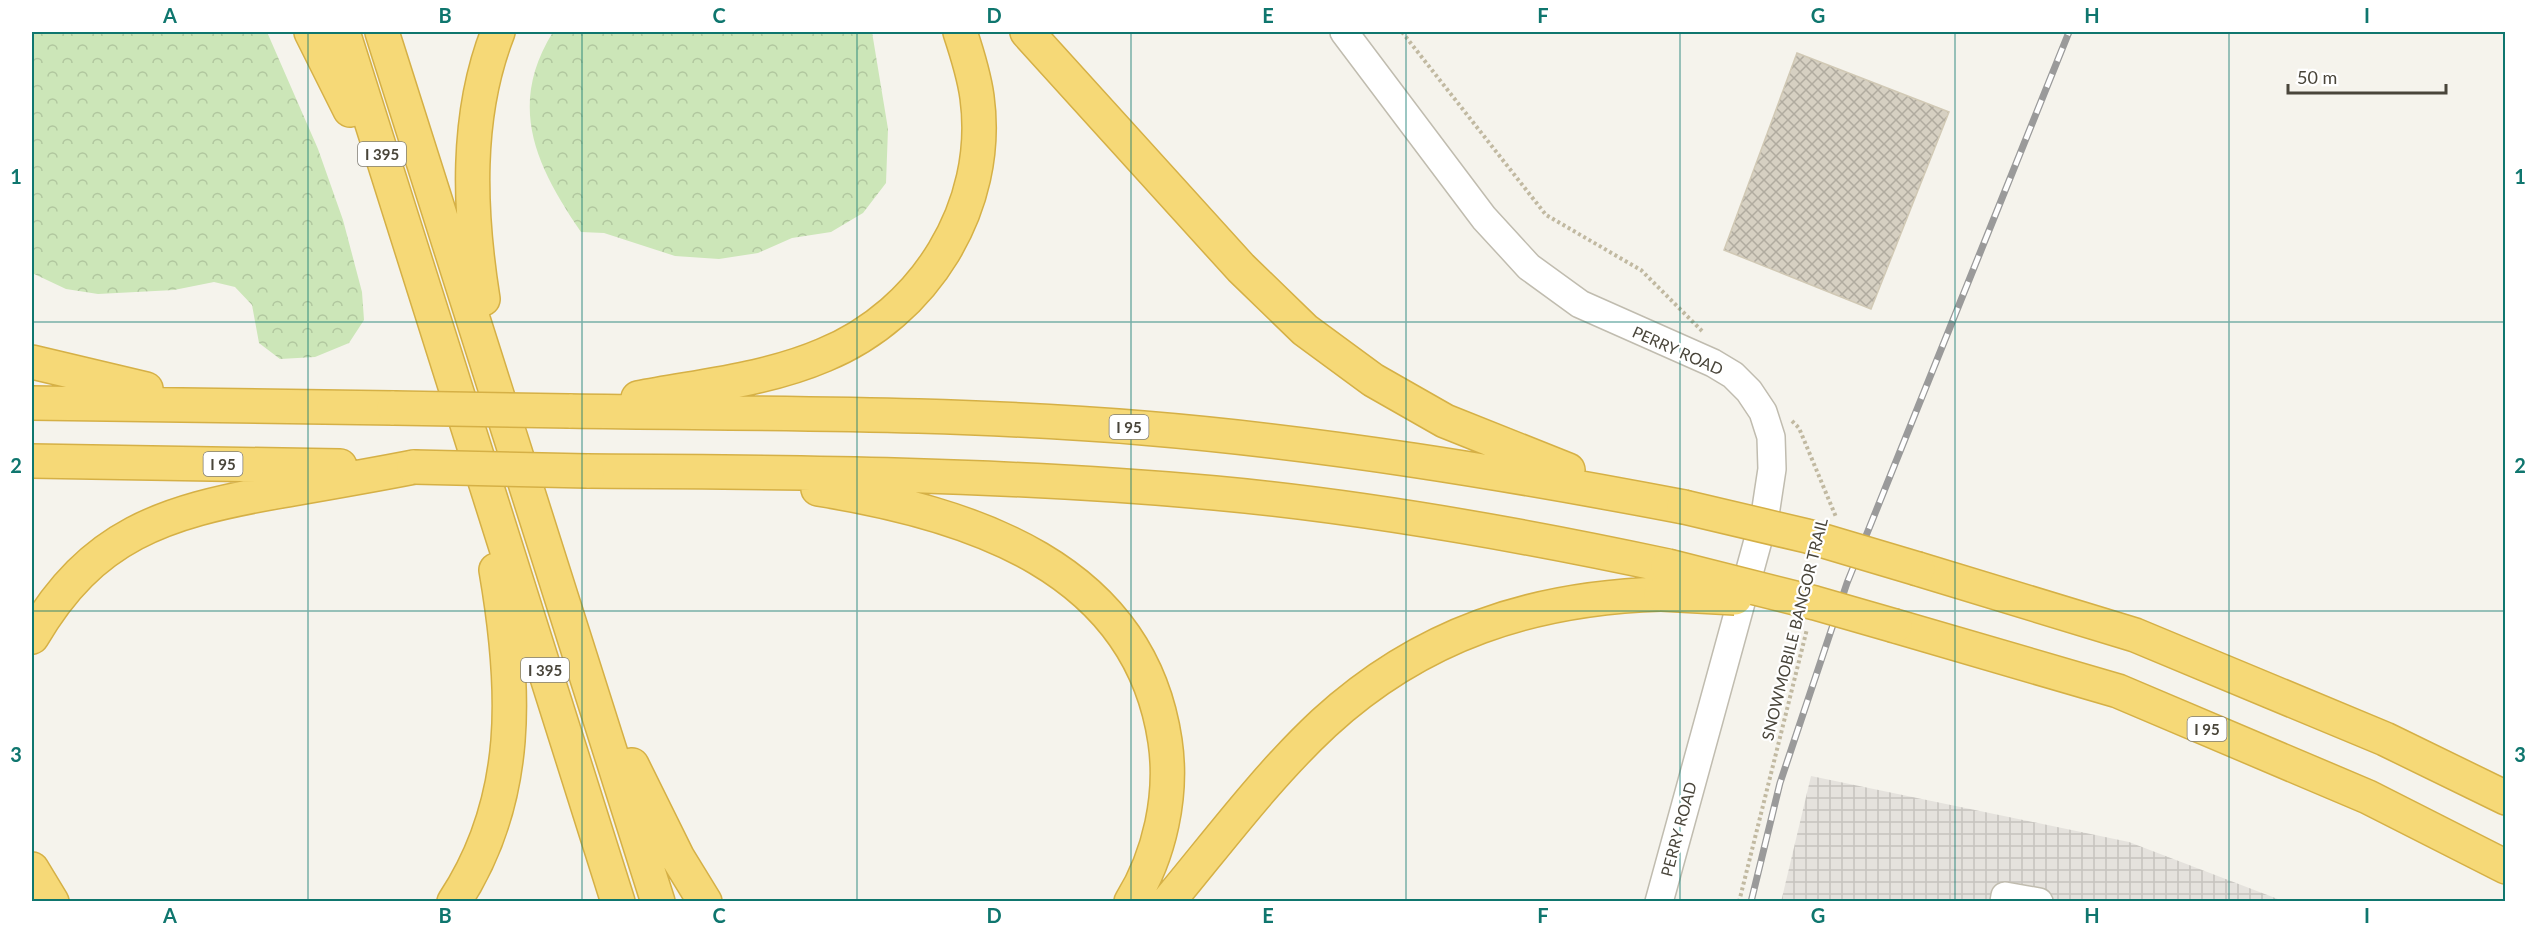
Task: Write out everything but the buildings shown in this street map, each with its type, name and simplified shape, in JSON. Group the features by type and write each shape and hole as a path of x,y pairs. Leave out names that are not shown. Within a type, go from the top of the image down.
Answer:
{"highway":[{"path":"311,32 356,122 421,277"},
{"name":"I 395","path":"343,32 618,902"},
{"name":"I 395","path":"382,32 658,902"},
{"path":"498,32 487,64 478,108 471,184 479,276 511,439"},
{"path":"569,411 794,366 857,339 905,303 934,268 956,230 965,209 975,166 978,144 977,99 960,32"},
{"path":"1027,32 1241,268 1283,311 1334,352 1398,395 1469,432 1567,470 1684,507"},
{"path":"32,362 134,387 267,406"},
{"name":"I 95","path":"32,403 903,417 1139,428 1376,455 1684,507 1817,538 1918,568 2135,635 2385,739 2505,798"},
{"path":"454,902 469,879 490,834 504,779 510,722 507,641 472,438"},
{"name":"I 95","path":"32,461 956,477 1218,493 1444,522 1665,580 1855,614 2118,691 2368,796 2505,867"},
{"path":"32,637 50,606 87,566 115,544 155,522 223,502 414,467"},
{"path":"686,471 857,495 939,514 1014,544 1055,568 1087,593 1116,624 1146,675 1159,712 1167,749 1167,788 1161,828 1150,865 1131,902"},
{"path":"1168,902 1310,737 1369,686 1405,662 1469,630 1529,610 1595,598 1665,580"},
{"path":"561,597 638,777 678,858 705,902"},
{"path":"32,869 52,902"}],"street":[{"name":"PERRY ROAD","path":"1344,32 1484,218 1529,267 1563,293 1598,314 1723,369 1749,391 1768,424 1772,470 1765,515 1659,902"},
{"path":"2004,902 2004,896 2039,902"}],"path":[{"path":"1402,32 1546,215 1641,270 1708,336"},
{"name":"SNOWMOBILE BANGOR TRAIL","path":"1791,420 1799,428 1836,515 1833,526"},
{"name":"SNOWMOBILE BANGOR TRAIL","path":"1739,902 1807,628"}],"shaded area":[{"path":"1811,776 2129,842 2283,901 1781,902"}],"green space":[{"path":"32,32 267,32 318,149 343,220 362,292 364,320 349,343 315,357 280,359 259,343 252,305 235,287 214,282 174,290 98,294 66,289 32,273"},
{"path":"553,32 872,32 888,129 886,183 863,213 831,232 792,238 758,253 719,259 675,256 604,233 581,232 551,183 540,159 533,135 530,110 532,85 539,59"}],"railway":[{"path":"1751,902 1780,783 1847,583 2069,32"}]}
